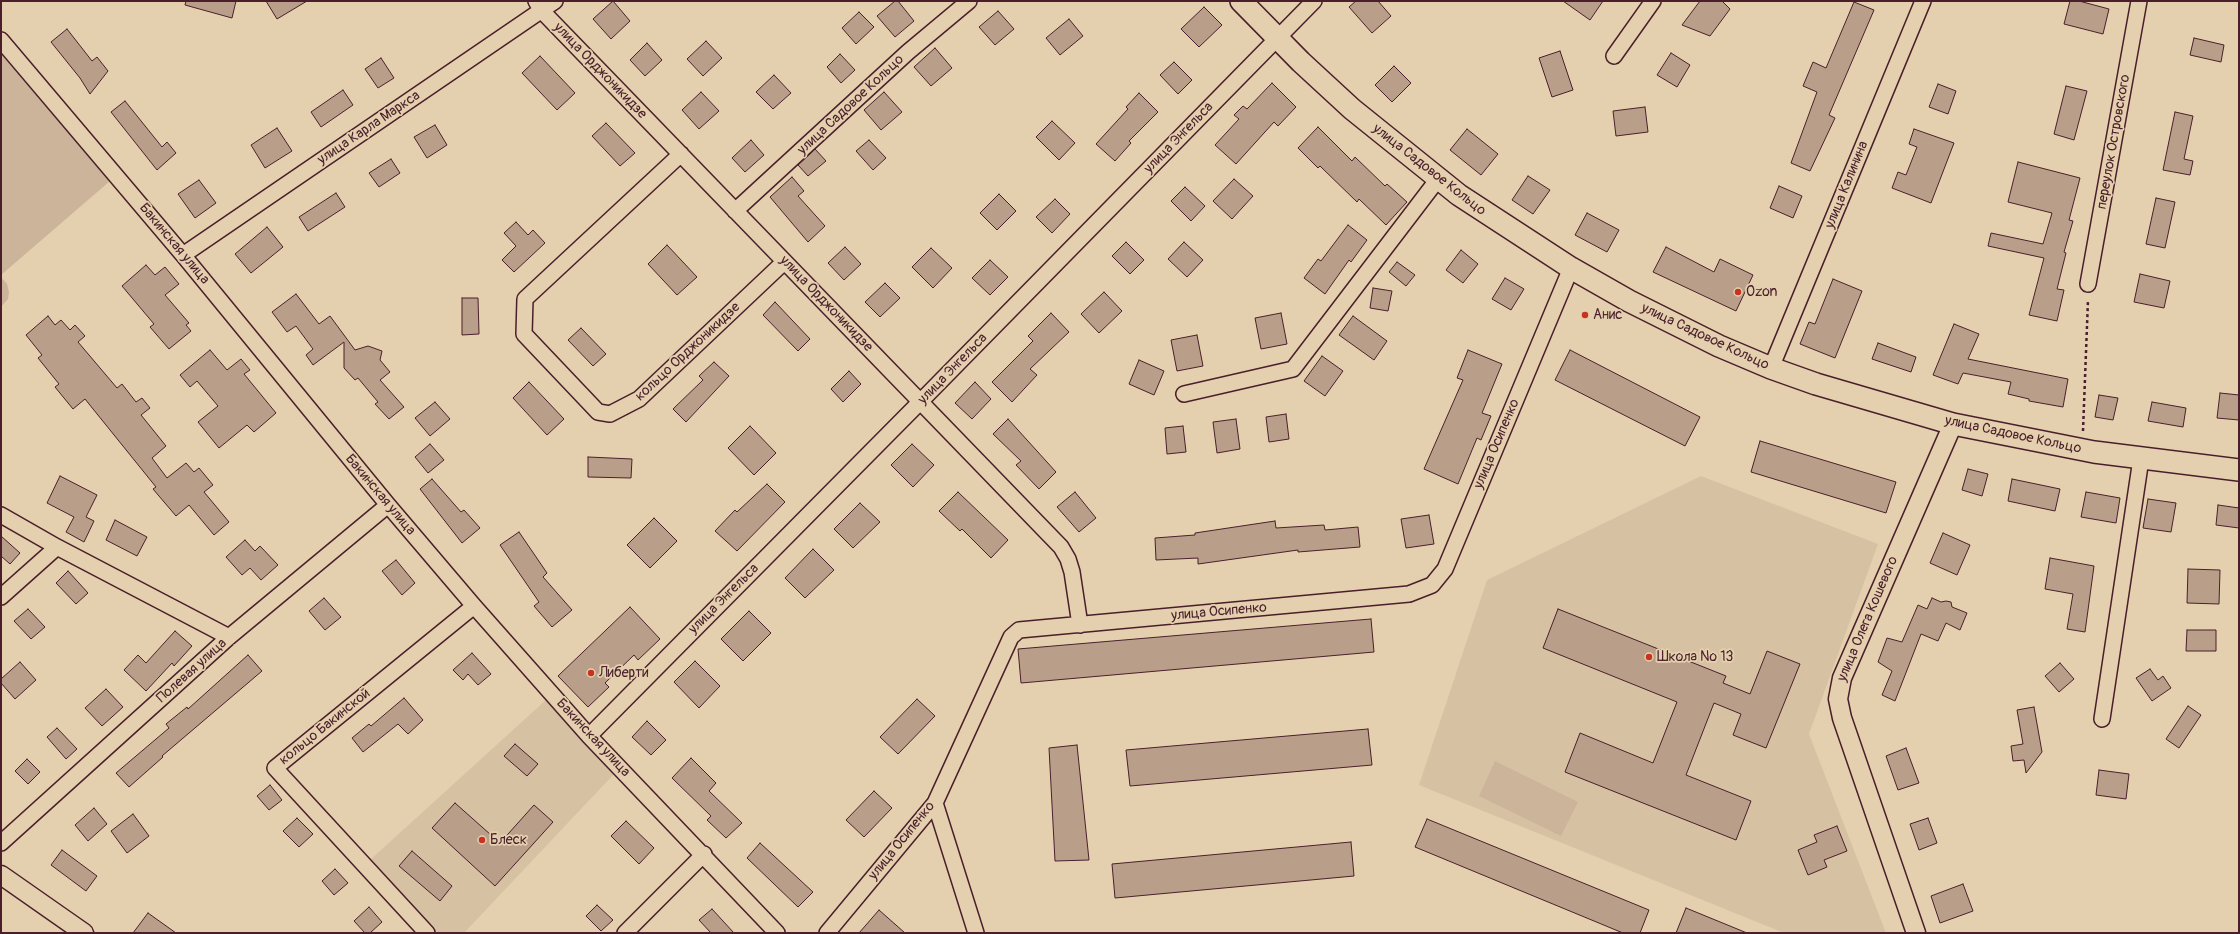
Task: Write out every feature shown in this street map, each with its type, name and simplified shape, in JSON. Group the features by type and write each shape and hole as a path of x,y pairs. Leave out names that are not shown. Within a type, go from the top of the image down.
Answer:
{"main road":[{"name":"улица Садовое Кольцо","path":"1241,1 1277,38 1352,109 1438,179 1509,229 1571,268 1659,317 1771,368 1861,398 1953,424 2047,444 2142,460 2239,470"}],"street":[{"name":"улица Карла Маркса","path":"183,255 539,6 555,1"},
{"name":"улица Садовое Кольцо","path":"735,211 908,52 969,1"},
{"name":"улица Энгельса","path":"589,736 1314,1"},
{"path":"1614,56 1653,1"},
{"name":"улица Калинина","path":"1771,368 1923,1"},
{"name":"переулок Островского","path":"2088,284 2139,1"},
{"name":"улица Орджоникидзе","path":"539,6 784,262 921,401 1061,547 1068,558 1072,572 1080,625"},
{"name":"Бакинская улица","path":"1,40 183,255 388,505 474,606 589,736 704,854 777,933"},
{"name":"кольцо Орджоникидзе","path":"681,154 525,299 524,334 593,407 598,412 610,414 639,398 784,262"},
{"path":"1184,394 1293,369 1438,179"},
{"name":"улица Осипенко","path":"827,933 935,803 1011,637 1019,630 1409,594 1432,585 1445,569 1571,268"},
{"name":"улица Олега Кошевого","path":"1916,933 1842,718 1838,694 1842,678 1953,424"},
{"path":"2102,719 2142,460"},
{"name":"Полевая улица","path":"1,843 229,637 388,505"},
{"path":"1,515 57,547 229,637"},
{"path":"1,597 57,547"},
{"name":"кольцо Бакинской","path":"427,933 275,768 474,606"},
{"path":"935,803 976,933"},
{"path":"625,933 704,854"},
{"path":"1,875 80,932"}],"path":[{"path":"2083,431 2088,284"}],"shaded area":[{"path":"1,49 110,181 1,275"},
{"path":"1,277 7,284 9,292 8,299 1,307"},
{"name":"Школа № 13","path":"1701,476 1878,544 1809,734 1886,933 1784,933 1419,785 1487,580"},
{"path":"547,699 614,774 464,933 438,933 370,860"},
{"path":"1495,761 1578,802 1561,836 1479,796"}],"building":[{"path":"186,1 236,1 232,18 185,5"},
{"path":"266,1 307,1 277,19"},
{"path":"613,1 630,21 611,39 593,19"},
{"path":"895,1 898,1 914,21 895,37 877,16"},
{"path":"1356,1 1378,1 1391,16 1372,33 1349,7"},
{"path":"1563,1 1603,1 1590,20"},
{"path":"1700,1 1722,1 1730,9 1710,36 1682,25"},
{"path":"2070,1 2079,1 2109,9 2103,34 2064,24"},
{"path":"1854,2 1874,10 1829,115 1835,118 1810,171 1791,163 1817,92 1803,86 1813,62 1826,68"},
{"path":"1204,7 1222,25 1199,47 1181,29"},
{"path":"998,11 1014,29 995,45 979,27"},
{"path":"859,12 874,27 856,44 842,28"},
{"path":"1069,19 1083,36 1060,55 1046,38"},
{"path":"67,29 92,61 97,57 108,71 90,94 80,78 51,42"},
{"path":"2194,38 2224,45 2221,62 2190,55"},
{"path":"706,41 722,58 703,76 687,59"},
{"path":"647,43 662,60 645,76 630,60"},
{"path":"935,48 952,68 931,86 914,67"},
{"path":"1560,51 1573,90 1552,97 1539,58"},
{"path":"1671,53 1690,65 1677,87 1657,75"},
{"path":"840,54 855,70 841,83 827,67"},
{"path":"540,56 575,93 557,110 522,73"},
{"path":"381,58 394,78 378,88 365,69"},
{"path":"1174,62 1192,80 1178,94 1160,75"},
{"path":"1394,66 1411,83 1392,102 1375,85"},
{"path":"774,75 791,93 773,109 756,92"},
{"path":"1272,83 1296,107 1278,126 1274,122 1236,164 1215,145 1239,119 1234,115 1243,106 1247,109"},
{"path":"1938,84 1956,91 1948,114 1929,107"},
{"path":"2066,86 2087,91 2074,140 2054,134"},
{"path":"343,90 353,105 321,127 311,112"},
{"path":"701,92 719,111 699,129 682,110"},
{"path":"884,92 902,112 881,130 864,110"},
{"path":"1139,93 1158,112 1129,141 1131,143 1115,161 1096,144 1128,109 1126,107"},
{"path":"125,101 162,147 167,142 176,153 157,170 111,112"},
{"path":"1645,107 1648,132 1616,136 1613,111"},
{"path":"2175,112 2193,116 2184,159 2193,161 2190,175 2163,170"},
{"path":"1052,121 1075,143 1059,160 1036,137"},
{"path":"606,123 635,153 620,166 592,136"},
{"path":"435,125 447,145 427,158 414,137"},
{"path":"1318,127 1352,161 1355,157 1385,186 1387,184 1407,202 1386,225 1359,199 1357,202 1320,166 1318,168 1298,148"},
{"path":"277,128 292,151 265,168 251,145"},
{"path":"1467,129 1498,154 1481,175 1450,150"},
{"path":"1914,129 1954,143 1931,203 1892,188 1898,172 1906,175 1917,147 1909,144"},
{"path":"751,140 764,155 745,172 732,158"},
{"path":"869,140 886,158 873,170 856,151"},
{"path":"815,149 826,161 808,176 798,165"},
{"path":"391,159 400,173 379,187 369,173"},
{"path":"2018,162 2080,178 2069,220 2073,221 2064,252 2066,253 2057,289 2064,290 2057,321 2029,315 2044,258 1988,246 1991,233 2043,244 2052,213 2008,202"},
{"path":"1528,176 1550,190 1533,214 1512,200"},
{"path":"792,177 804,191 798,196 825,226 808,242 770,197"},
{"path":"1234,179 1253,196 1232,219 1213,201"},
{"path":"199,180 216,203 195,218 178,194"},
{"path":"1779,186 1802,196 1793,218 1770,208"},
{"path":"1185,187 1205,206 1191,221 1171,201"},
{"path":"336,193 345,207 308,231 299,217"},
{"path":"999,194 1016,211 997,230 980,213"},
{"path":"2156,198 2175,202 2165,248 2146,244"},
{"path":"1055,199 1070,214 1052,233 1036,217"},
{"path":"1587,213 1619,230 1607,252 1575,235"},
{"path":"516,222 528,235 533,230 545,243 514,272 502,260 516,246 504,233"},
{"path":"1348,225 1367,240 1351,262 1349,260 1325,294 1304,278 1318,259 1321,261"},
{"path":"267,227 283,247 251,273 235,254"},
{"path":"1126,242 1144,260 1130,274 1112,256"},
{"path":"1184,242 1203,260 1187,277 1168,259"},
{"path":"667,245 697,277 677,295 648,264"},
{"path":"845,247 861,264 844,280 828,263"},
{"path":"1666,247 1714,272 1720,259 1753,275 1736,311 1653,272"},
{"path":"931,248 952,268 933,288 912,267"},
{"path":"1461,250 1478,264 1463,283 1446,270"},
{"path":"990,260 1008,277 990,295 972,278"},
{"path":"1397,262 1415,275 1406,286 1389,272"},
{"path":"146,265 155,275 165,267 179,284 165,295 189,323 186,325 191,331 169,349 150,327 154,324 122,286"},
{"path":"2140,274 2170,281 2164,308 2134,302"},
{"path":"1505,278 1524,289 1511,310 1492,299"},
{"path":"1833,279 1862,291 1835,358 1800,344 1809,322 1815,324"},
{"path":"885,283 900,298 880,317 865,302"},
{"path":"1373,288 1392,291 1388,311 1370,308"},
{"path":"1104,292 1122,311 1099,333 1081,314"},
{"path":"296,294 319,324 330,316 355,350 368,346 382,351 380,360 390,372 380,380 404,407 389,419 375,404 378,402 358,378 355,380 344,368 344,342 313,365 306,355 313,349 296,326 287,332 272,312"},
{"path":"462,298 478,298 479,334 462,335"},
{"path":"775,302 810,339 798,351 763,315"},
{"path":"1051,313 1069,332 1030,369 1037,375 1012,402 992,382 1033,341 1028,336"},
{"path":"1281,313 1287,344 1261,349 1255,318"},
{"path":"48,316 55,325 61,320 70,330 75,325 85,336 78,342 117,388 122,384 136,402 142,398 150,408 141,415 166,446 152,458 167,478 186,463 194,472 199,468 213,485 204,492 229,522 214,535 189,505 176,516 153,489 156,487 85,399 73,409 55,387 59,384 38,358 42,355 26,335"},
{"path":"1353,316 1387,341 1374,360 1339,335"},
{"path":"1954,324 1979,334 1968,359 2068,379 2063,407 2029,401 2029,399 2008,394 2011,382 1963,373 1958,384 1933,375"},
{"path":"581,328 606,354 593,366 568,340"},
{"path":"1197,335 1203,366 1177,371 1171,340"},
{"path":"1878,343 1916,357 1911,372 1872,359"},
{"path":"210,350 227,370 241,359 250,370 244,374 276,413 254,432 247,425 219,448 198,422 218,406 197,381 190,387 180,375"},
{"path":"1468,350 1502,364 1482,413 1491,416 1481,440 1477,438 1458,484 1424,469 1463,380 1457,378"},
{"path":"1570,350 1700,417 1685,446 1555,380"},
{"path":"1322,356 1343,371 1325,396 1304,381"},
{"path":"1139,360 1164,371 1154,395 1129,384"},
{"path":"714,362 729,376 686,422 673,409 703,380 699,376"},
{"path":"849,371 861,384 843,402 831,389"},
{"path":"529,382 564,419 547,435 513,398"},
{"path":"975,382 991,399 972,419 955,403"},
{"path":"2220,393 2239,395 2239,420 2217,418"},
{"path":"2099,395 2118,398 2113,420 2095,417"},
{"path":"435,402 450,419 430,436 415,418"},
{"path":"2152,402 2186,408 2183,427 2148,421"},
{"path":"1286,414 1289,439 1269,442 1266,417"},
{"path":"1008,419 1056,472 1039,489 1016,465 1021,461 993,434"},
{"path":"1236,419 1240,449 1217,453 1213,422"},
{"path":"750,426 776,453 754,475 728,448"},
{"path":"1183,426 1186,452 1167,454 1165,428"},
{"path":"1760,441 1896,482 1886,513 1751,472"},
{"path":"430,444 444,460 428,473 415,457"},
{"path":"912,444 934,465 913,487 891,465"},
{"path":"588,457 632,459 631,478 588,477"},
{"path":"1968,469 1988,474 1982,496 1962,490"},
{"path":"60,476 97,495 86,517 94,521 84,542 66,532 74,517 47,503"},
{"path":"432,479 461,512 464,510 480,528 462,543 420,489"},
{"path":"2012,479 2060,489 2055,511 2008,501"},
{"path":"767,484 785,502 737,551 715,531 735,510 737,512"},
{"path":"958,492 1008,540 991,558 962,529 960,531 939,511"},
{"path":"1075,492 1096,518 1079,532 1057,507"},
{"path":"2086,492 2120,498 2116,523 2081,517"},
{"path":"2148,499 2176,503 2171,532 2143,528"},
{"path":"860,503 880,522 853,548 834,529"},
{"path":"2218,505 2239,508 2239,528 2216,525"},
{"path":"1429,515 1434,544 1406,548 1401,519"},
{"path":"654,518 677,541 650,568 627,545"},
{"path":"115,520 147,537 137,556 106,540"},
{"path":"1275,521 1276,528 1324,525 1325,530 1358,527 1360,547 1298,552 1298,550 1198,564 1198,558 1156,560 1155,538 1195,535 1195,533"},
{"path":"519,532 547,573 543,577 572,610 552,627 534,606 539,602 500,545"},
{"path":"1943,533 1970,545 1957,575 1930,563"},
{"path":"1,536 20,553 10,564 1,556"},
{"path":"245,540 255,551 260,546 278,565 261,580 250,568 242,575 226,557"},
{"path":"813,549 834,570 805,598 785,578"},
{"path":"2050,558 2094,566 2085,632 2067,629 2073,594 2045,589"},
{"path":"396,560 415,583 402,595 382,571"},
{"path":"2188,569 2220,570 2219,604 2187,603"},
{"path":"68,571 88,593 76,604 56,583"},
{"path":"324,598 341,617 325,630 309,611"},
{"path":"1932,598 1941,602 1951,602 1952,607 1967,613 1960,630 1946,623 1938,641 1921,634 1895,701 1882,695 1892,671 1878,662 1887,638 1902,642 1918,605 1927,609"},
{"path":"630,607 660,639 638,660 634,655 605,683 609,687 588,707 558,676"},
{"path":"28,609 45,627 31,639 14,621"},
{"path":"1558,609 1726,676 1723,683 1750,694 1767,651 1800,664 1766,748 1733,735 1741,714 1714,703 1686,775 1751,801 1736,840 1565,772 1580,733 1653,763 1677,702 1543,648"},
{"path":"749,611 771,633 743,661 721,639"},
{"path":"1371,619 1374,652 1021,683 1018,649"},
{"path":"2187,630 2216,630 2216,651 2186,651"},
{"path":"175,631 192,646 174,666 172,663 146,691 124,670 138,655 146,663"},
{"path":"472,653 491,674 478,685 468,674 463,680 453,670"},
{"path":"248,655 262,671 162,756 163,757 129,787 116,773 169,728 166,724 187,707 188,709"},
{"path":"695,661 720,686 699,708 674,682"},
{"path":"20,662 36,680 15,699 1,683 1,679"},
{"path":"2060,663 2074,679 2059,692 2045,676"},
{"path":"2150,669 2158,680 2163,676 2171,688 2152,701 2136,678"},
{"path":"106,689 123,707 102,726 85,708"},
{"path":"404,698 423,720 408,734 398,724 363,752 352,738 369,724 371,726"},
{"path":"917,699 935,716 898,754 880,737"},
{"path":"2188,706 2201,715 2179,748 2166,739"},
{"path":"2034,707 2042,752 2026,773 2024,760 2013,761 2011,746 2023,744 2017,710"},
{"path":"647,721 666,740 651,755 632,737"},
{"path":"57,728 77,749 66,759 47,737"},
{"path":"1368,729 1372,765 1130,786 1126,750"},
{"path":"515,744 538,764 527,776 504,756"},
{"path":"1077,745 1089,860 1055,861 1049,748"},
{"path":"1906,748 1919,783 1898,790 1886,756"},
{"path":"691,758 716,783 709,791 742,823 726,838 707,820 711,816 672,778"},
{"path":"27,759 40,772 28,784 15,771"},
{"path":"2099,770 2129,774 2126,799 2096,795"},
{"path":"270,785 282,800 269,810 257,796"},
{"path":"874,791 892,808 864,837 846,820"},
{"path":"455,803 500,843 534,805 553,822 495,886 432,828"},
{"path":"94,808 107,824 88,841 75,825"},
{"path":"133,814 149,836 127,853 111,831"},
{"path":"297,818 313,834 299,847 283,831"},
{"path":"1928,818 1937,843 1919,850 1910,824"},
{"path":"1427,819 1649,910 1640,933 1623,933 1415,847"},
{"path":"626,821 654,848 639,864 611,836"},
{"path":"1837,826 1847,851 1824,860 1827,867 1808,875 1798,850 1817,842 1814,835"},
{"path":"1351,842 1354,876 1115,898 1112,864"},
{"path":"760,843 813,892 798,907 747,858"},
{"path":"62,850 97,876 86,891 51,865"},
{"path":"412,851 452,886 440,901 399,866"},
{"path":"335,869 348,883 334,895 322,881"},
{"path":"1963,884 1973,911 1940,923 1931,896"},
{"path":"597,905 613,920 601,931 586,916"},
{"path":"369,907 382,922 370,933 365,933 354,921"},
{"path":"1686,908 1747,933 1676,933"},
{"path":"712,909 734,933 711,933 699,920"},
{"path":"879,910 905,933 859,933"},
{"path":"148,913 176,933 133,933"}],"place":[{"name":"Ozon","path":"1738,292"},
{"name":"Анис","path":"1585,315"},
{"name":"Школа № 13","path":"1649,657"},
{"name":"Либерти","path":"591,673"},
{"name":"Блеск","path":"482,840"}]}
